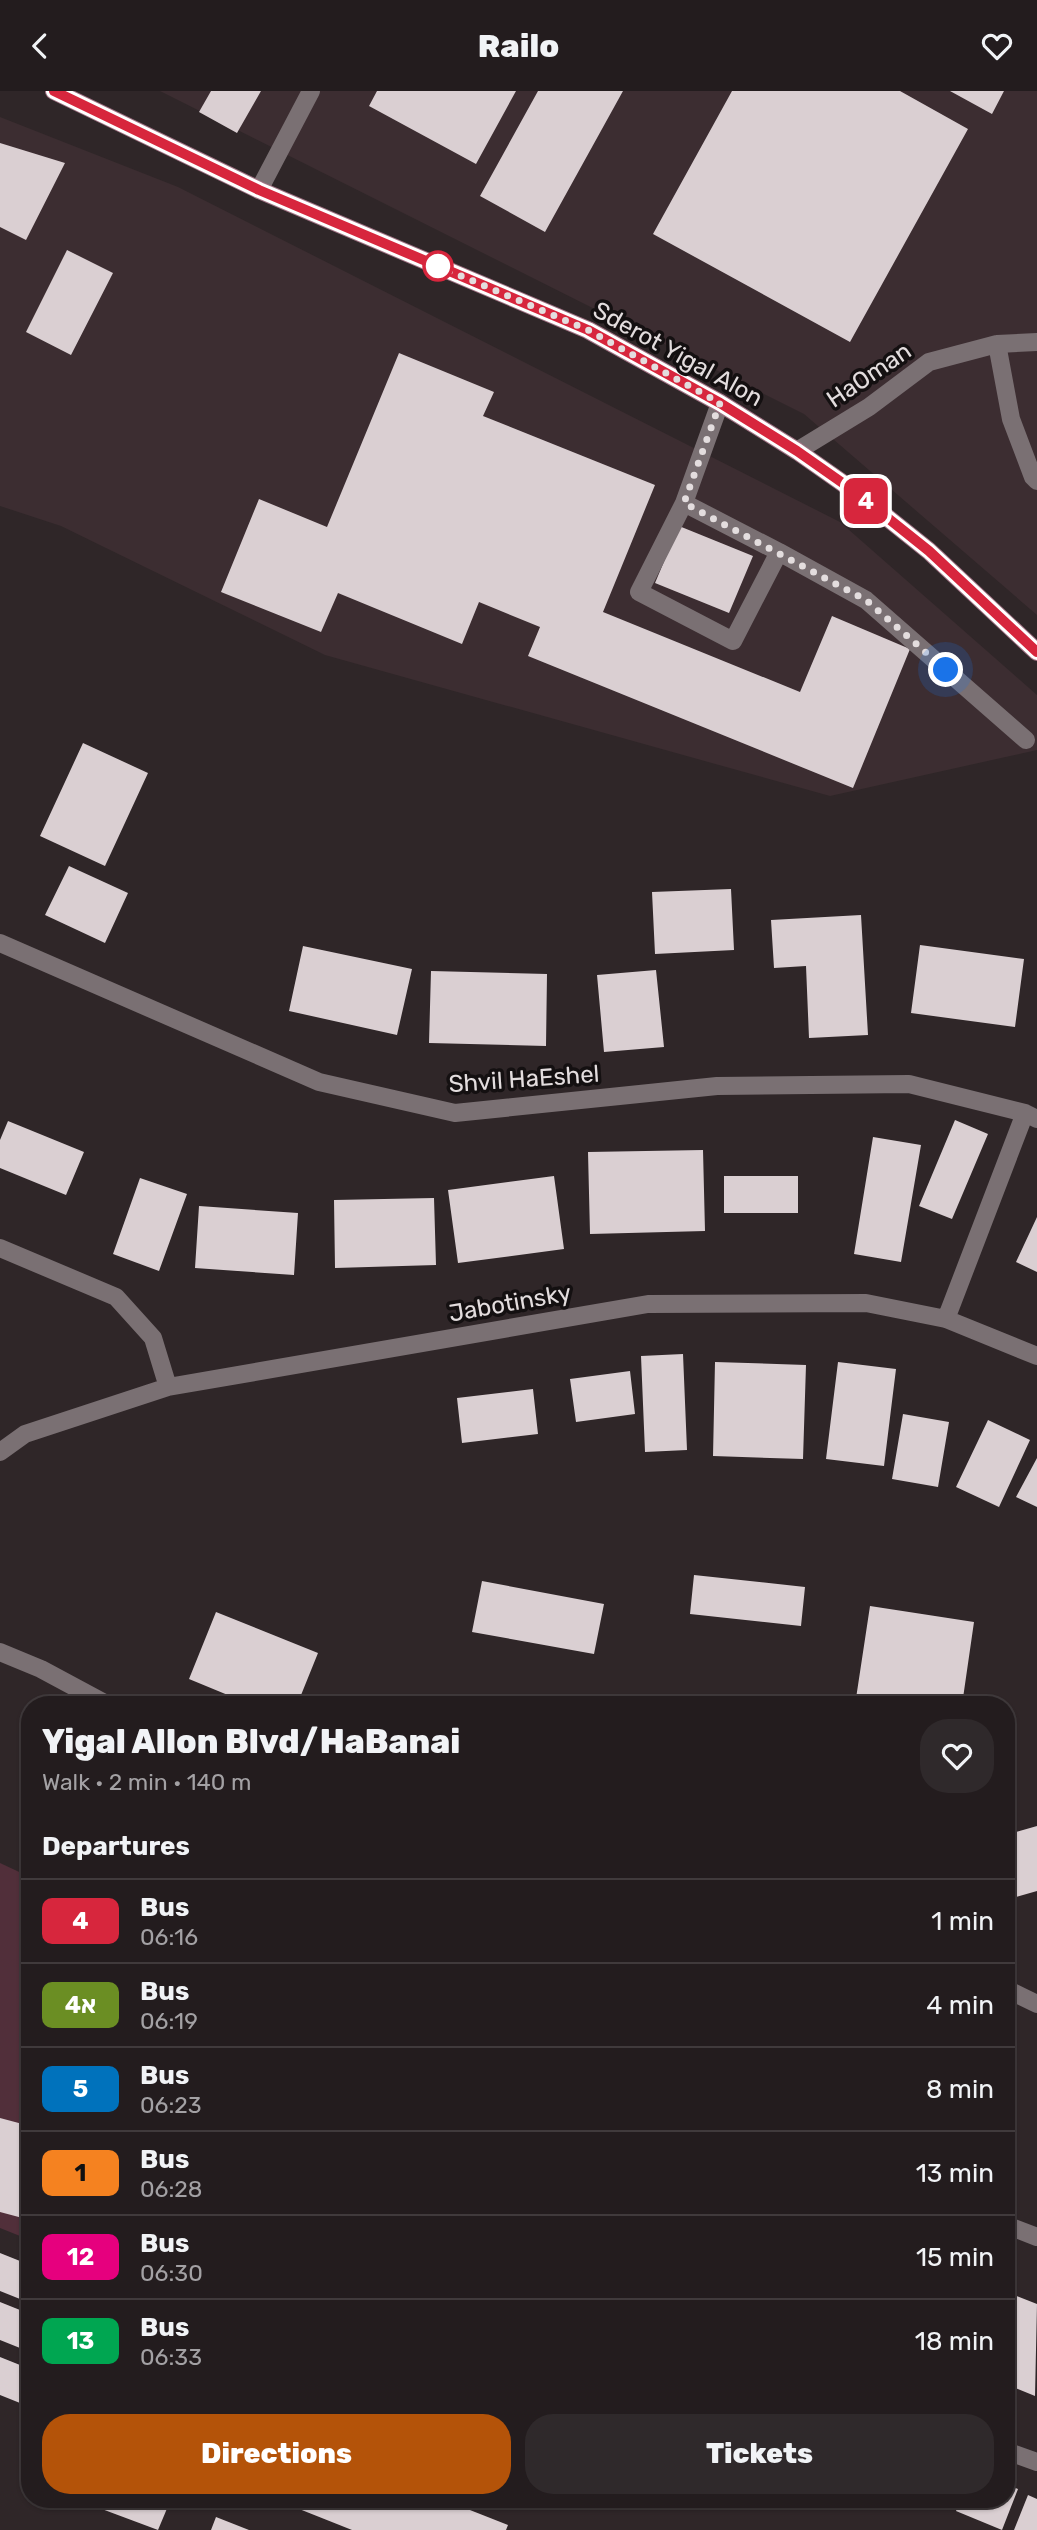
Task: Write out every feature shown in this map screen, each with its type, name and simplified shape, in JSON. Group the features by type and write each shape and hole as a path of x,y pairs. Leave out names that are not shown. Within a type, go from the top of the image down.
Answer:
{"main road":[{"name":"Sderot Yigal Alon","path":"54,91 259,190 588,330 720,403 797,451 854,491 929,551 1037,652"}],"street":[{"path":"259,190 311,91"},
{"name":"HaOman","path":"797,451 869,407 929,362 997,344 1037,342"},
{"path":"997,344 1011,419 1033,477 1037,481"},
{"path":"720,403 684,503 639,592 733,641 779,552"},
{"path":"684,503 866,600 1026,740"},
{"name":"Shvil HaEshel","path":"0,943 319,1081 455,1113 718,1086 909,1084 1031,1116"},
{"path":"946,1319 1031,1116"},
{"path":"0,1248 116,1297 153,1338 168,1387"},
{"name":"Jabotinsky","path":"0,1452 25,1434 168,1387 648,1304 866,1303 946,1319 1037,1356"},
{"path":"0,1652 41,1669 91,1696"},
{"path":"1015,1993 1037,2004"},
{"path":"1015,2229 1037,2238"},
{"path":"1015,2454 1037,2462"}],"shaded area":[{"path":"160,91 1037,91 1037,615 804,414"},
{"path":"0,117 178,187 840,522 1037,695 1037,750 830,796 325,655 61,526 0,506"},
{"path":"0,1863 21,1873 21,2236 0,2228"}],"building":[{"path":"211,91 261,91 237,133 199,112"},
{"path":"377,91 516,91 476,164 369,106"},
{"path":"538,91 623,91 545,232 480,196"},
{"path":"732,91 900,91 968,129 850,342 653,234"},
{"path":"950,91 1004,91 992,114"},
{"path":"0,143 65,163 26,240 0,227"},
{"path":"67,250 113,273 71,355 26,332"},
{"path":"399,353 494,392 483,416 655,485 603,612 800,692 832,616 910,649 853,788 528,656 540,627 479,602 462,644 338,593 321,632 221,592 259,499 327,527"},
{"path":"679,526 753,556 729,613 655,583"},
{"path":"83,743 148,773 105,866 40,836"},
{"path":"69,866 128,893 105,943 45,915"},
{"path":"731,889 734,950 655,954 652,892"},
{"path":"861,915 868,1035 809,1038 806,966 774,968 771,920"},
{"path":"920,945 1024,959 1015,1027 911,1013"},
{"path":"303,946 412,969 397,1035 289,1011"},
{"path":"656,970 664,1047 604,1052 597,975"},
{"path":"431,971 547,974 546,1046 429,1043"},
{"path":"955,1120 988,1134 952,1219 919,1206"},
{"path":"8,1121 84,1152 66,1195 0,1168 0,1140"},
{"path":"873,1137 921,1145 901,1262 854,1254"},
{"path":"703,1150 705,1231 590,1234 588,1152"},
{"path":"554,1176 564,1249 458,1263 448,1190"},
{"path":"724,1176 798,1176 798,1213 724,1213"},
{"path":"140,1178 187,1194 159,1271 113,1254"},
{"path":"434,1198 436,1265 335,1268 334,1200"},
{"path":"199,1206 298,1213 294,1275 195,1268"},
{"path":"1037,1217 1037,1272 1016,1262"},
{"path":"683,1354 687,1450 645,1452 641,1356"},
{"path":"715,1362 806,1365 803,1459 713,1456"},
{"path":"838,1362 896,1369 884,1466 826,1459"},
{"path":"630,1371 635,1414 576,1422 570,1379"},
{"path":"533,1389 538,1434 462,1443 457,1398"},
{"path":"903,1414 949,1422 938,1487 892,1479"},
{"path":"988,1420 1030,1440 999,1507 956,1487"},
{"path":"1037,1458 1037,1507 1016,1497"},
{"path":"694,1575 805,1587 801,1626 690,1614"},
{"path":"482,1581 604,1604 594,1654 472,1632"},
{"path":"870,1606 974,1622 963,1696 856,1696"},
{"path":"216,1612 318,1653 301,1696 230,1696 189,1679"},
{"path":"1037,1826 1037,1891 1015,1897 1015,1832"},
{"path":"0,2118 21,2124 21,2218 0,2212"},
{"path":"0,2253 21,2261 21,2299 0,2291"},
{"path":"1015,2295 1037,2304 1035,2396 1015,2388"},
{"path":"0,2302 21,2310 21,2348 0,2340"},
{"path":"0,2357 21,2365 21,2403 0,2395"},
{"path":"1028,2495 1037,2499 1037,2530 1014,2530"},
{"path":"99,2508 167,2508 158,2530"},
{"path":"297,2508 465,2508 508,2525 506,2530 352,2530"},
{"path":"957,2508 1011,2508 1002,2530 956,2511"},
{"path":"216,2517 249,2530 211,2530"}],"bus line":[{"name":"4","path":"54,91 259,190 588,330 720,403 797,451 854,491 929,551 1037,652"}],"route":[{"path":"438,266 588,330 720,403 684,503 866,600 946,670"}]}
